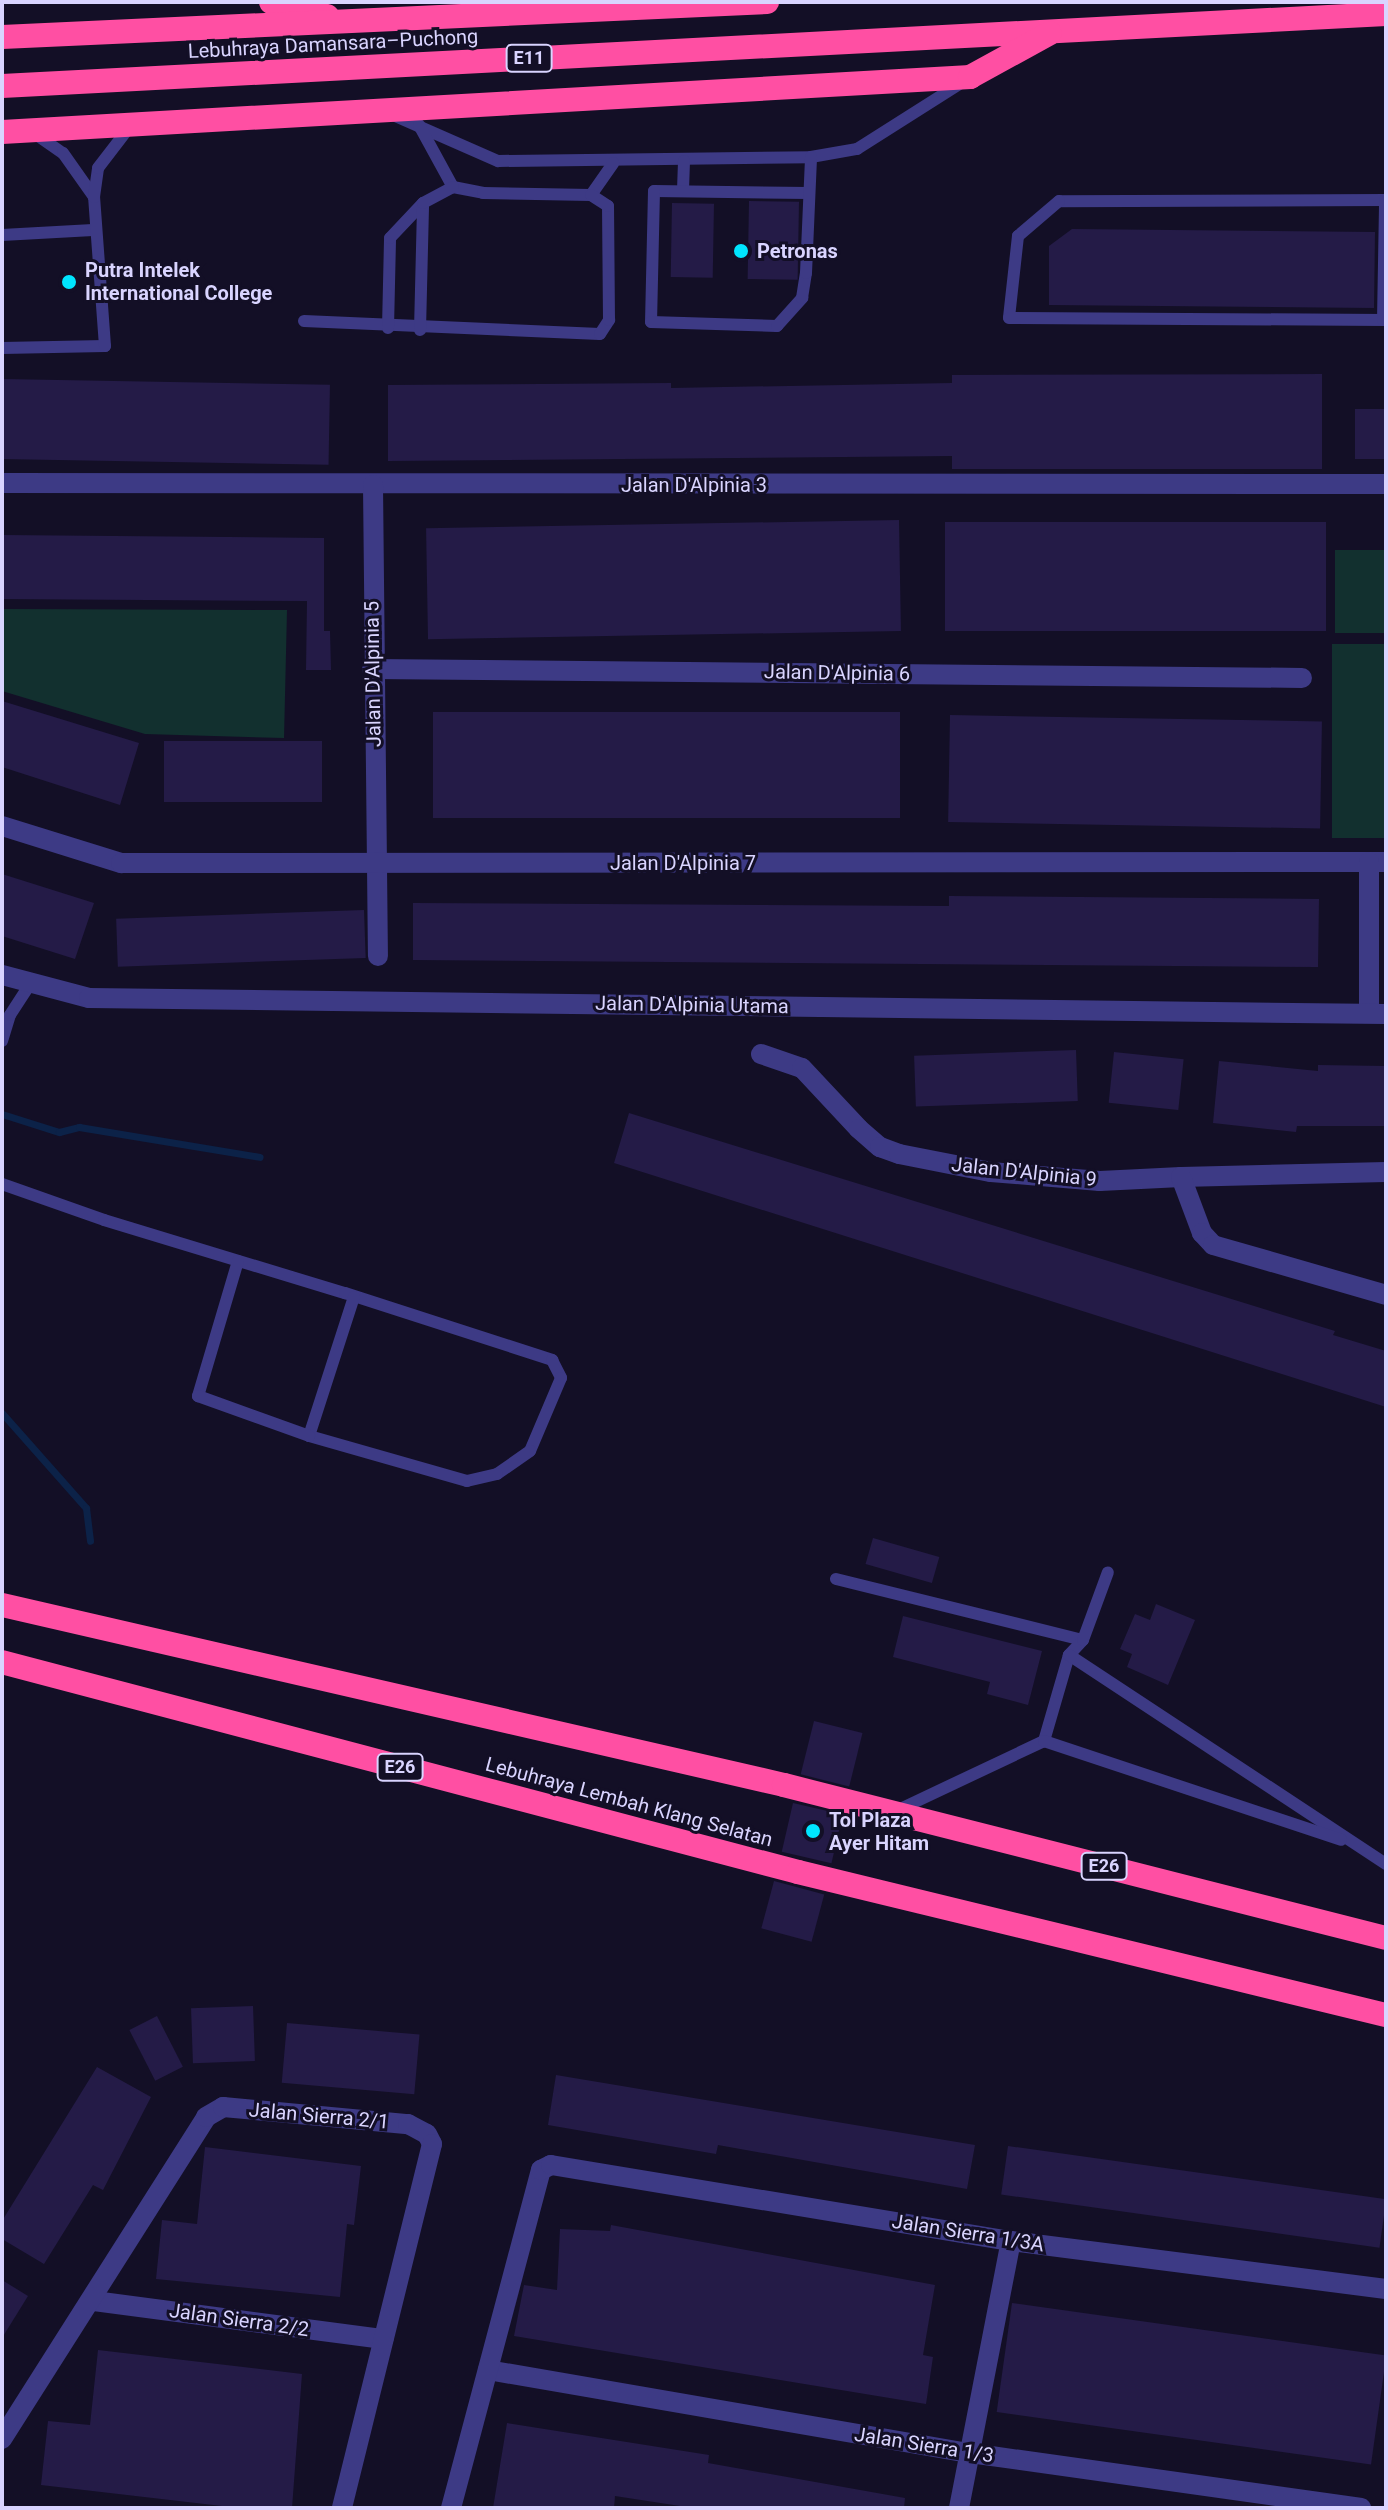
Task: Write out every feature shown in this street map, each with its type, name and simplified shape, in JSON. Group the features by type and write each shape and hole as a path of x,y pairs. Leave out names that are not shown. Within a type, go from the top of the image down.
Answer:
{"highway":[{"path":"271,2 359,23"},
{"name":"Lebuhraya Damansara–Puchong","path":"2,37 767,2"},
{"name":"Lebuhraya Damansara–Puchong","path":"2,86 1386,14"},
{"path":"2,132 970,77 1056,30"},
{"name":"E26","path":"2,1605 893,1812 1386,1938"},
{"name":"Lebuhraya Lembah Klang Selatan","path":"2,1662 798,1872 1386,2015"}],"street":[{"name":"Jalan D'Alpinia 3","path":"2,483 1386,484"},
{"name":"Jalan D'Alpinia 5","path":"373,485 372,669 378,956"},
{"name":"Jalan D'Alpinia 6","path":"372,669 1302,678"},
{"name":"Jalan D'Alpinia 7","path":"2,826 121,863 1378,862"},
{"path":"1378,862 1378,1013"},
{"name":"Jalan D'Alpinia Utama","path":"2,975 89,998 1378,1013"},
{"name":"Jalan D'Alpinia 9","path":"761,1054 802,1068 880,1147 899,1154 991,1172 1069,1178 1386,1172"},
{"path":"1181,1177 1202,1233 1213,1245 1386,1295"},
{"name":"Jalan Sierra 2/1","path":"2,2439 94,2301 206,2117 223,2107 408,2124 427,2134 432,2144 342,2508"},
{"name":"Jalan Sierra 1/3A","path":"488,2370 541,2170 551,2165 1011,2241 1386,2289"},
{"path":"959,2508 1011,2241"},
{"name":"Jalan Sierra 2/2","path":"94,2301 384,2339"},
{"path":"451,2508 488,2370"},
{"name":"Jalan Sierra 1/3","path":"488,2370 970,2453 1361,2508"}],"lane":[{"path":"379,110 498,161 613,163 811,157 857,149 970,77"},
{"path":"2,348 105,346 93,230 94,197 98,168 119,136 134,125"},
{"path":"419,125 453,187"},
{"path":"28,130 63,153 94,197"},
{"path":"809,193 659,189 650,196 650,315 656,326 777,326 802,298 809,193 811,157"},
{"path":"683,190 684,161"},
{"path":"591,195 613,163"},
{"path":"304,321 388,328 420,330 600,334 609,320 608,206 591,195 483,193 453,187 423,203 390,238 388,328"},
{"path":"1385,200 1385,320 1009,318 1018,236 1059,201 1385,200"},
{"path":"420,330 423,203"},
{"path":"2,235 93,230"},
{"path":"2,1041 10,1015 31,983"},
{"path":"2,1184 552,1360 561,1378 530,1451 497,1474 467,1481 309,1436 198,1396 238,1261"},
{"path":"309,1436 354,1297"},
{"path":"1044,1741 1069,1655 1083,1640 1108,1572"},
{"path":"836,1579 1083,1640"},
{"path":"1069,1655 1386,1864"},
{"path":"893,1812 1044,1741 1356,1845"}],"green space":[{"path":"1335,550 1386,550 1386,633 1335,633"},
{"path":"2,609 287,610 284,738 145,734 2,691"},
{"path":"1332,644 1386,644 1386,838 1332,838"}],"building":[{"path":"749,201 799,202 798,280 748,279"},
{"path":"672,203 714,204 713,278 671,277"},
{"path":"1072,229 1375,232 1374,308 1049,305 1049,246"},
{"path":"1322,374 1322,469 952,469 952,456 388,461 388,385 671,383 671,388 952,383 952,375"},
{"path":"2,379 330,385 329,465 2,459"},
{"path":"1355,409 1386,409 1386,459 1355,459"},
{"path":"899,520 901,631 428,639 426,528"},
{"path":"945,522 1326,522 1326,631 945,631"},
{"path":"2,535 324,538 324,631 330,631 331,670 306,670 307,601 2,599"},
{"path":"2,701 139,743 120,805 2,767"},
{"path":"433,712 900,712 900,818 433,818"},
{"path":"950,715 1322,721 1320,828 948,822"},
{"path":"164,741 322,741 322,802 164,802"},
{"path":"2,874 94,903 75,959 2,936"},
{"path":"949,896 1319,899 1318,967 413,960 413,903 949,906"},
{"path":"364,910 366,958 118,967 116,919"},
{"path":"1076,1050 1078,1101 916,1107 914,1056"},
{"path":"1114,1052 1184,1059 1178,1110 1109,1103"},
{"path":"1219,1061 1318,1071 1318,1065 1386,1066 1386,1126 1297,1126 1296,1132 1213,1123"},
{"path":"629,1113 1335,1331 1333,1335 1386,1351 1386,1407 614,1163"},
{"path":"873,1538 939,1557 932,1583 866,1564"},
{"path":"1156,1604 1195,1620 1168,1685 1127,1667 1132,1654 1120,1649 1135,1614 1150,1620"},
{"path":"903,1616 1042,1651 1028,1705 987,1694 990,1682 893,1657"},
{"path":"814,1721 863,1733 849,1786 801,1774"},
{"path":"793,1803 843,1814 831,1863 782,1852"},
{"path":"774,1881 824,1894 812,1942 761,1928"},
{"path":"253,2006 255,2061 193,2063 191,2008"},
{"path":"157,2016 183,2067 155,2081 129,2030"},
{"path":"287,2023 419,2035 414,2094 282,2083"},
{"path":"97,2067 151,2097 103,2190 93,2185 44,2264 2,2239 2,2221"},
{"path":"556,2075 975,2145 967,2189 718,2145 716,2154 548,2125"},
{"path":"1008,2146 1386,2199 1379,2248 1001,2195"},
{"path":"205,2147 361,2166 354,2225 347,2224 340,2297 156,2279 162,2220 197,2224"},
{"path":"611,2225 935,2285 923,2355 933,2357 926,2404 514,2336 524,2285 557,2290 560,2229 610,2231"},
{"path":"2,2280 28,2296 2,2338"},
{"path":"1012,2303 1386,2356 1371,2465 997,2412"},
{"path":"98,2350 302,2374 292,2508 239,2508 41,2485 48,2421 90,2425"},
{"path":"507,2423 709,2455 708,2463 905,2498 904,2508 693,2508 615,2496 614,2508 493,2508"}],"waterway":[{"path":"2,1114 59,1132 79,1127 260,1157"},
{"path":"2,1413 86,1508 90,1541"}],"place":[{"name":"Petronas","path":"741,251"},
{"name":"Putra Intelek International College","path":"69,282"},
{"name":"Tol Plaza Ayer Hitam","path":"813,1831"}]}
